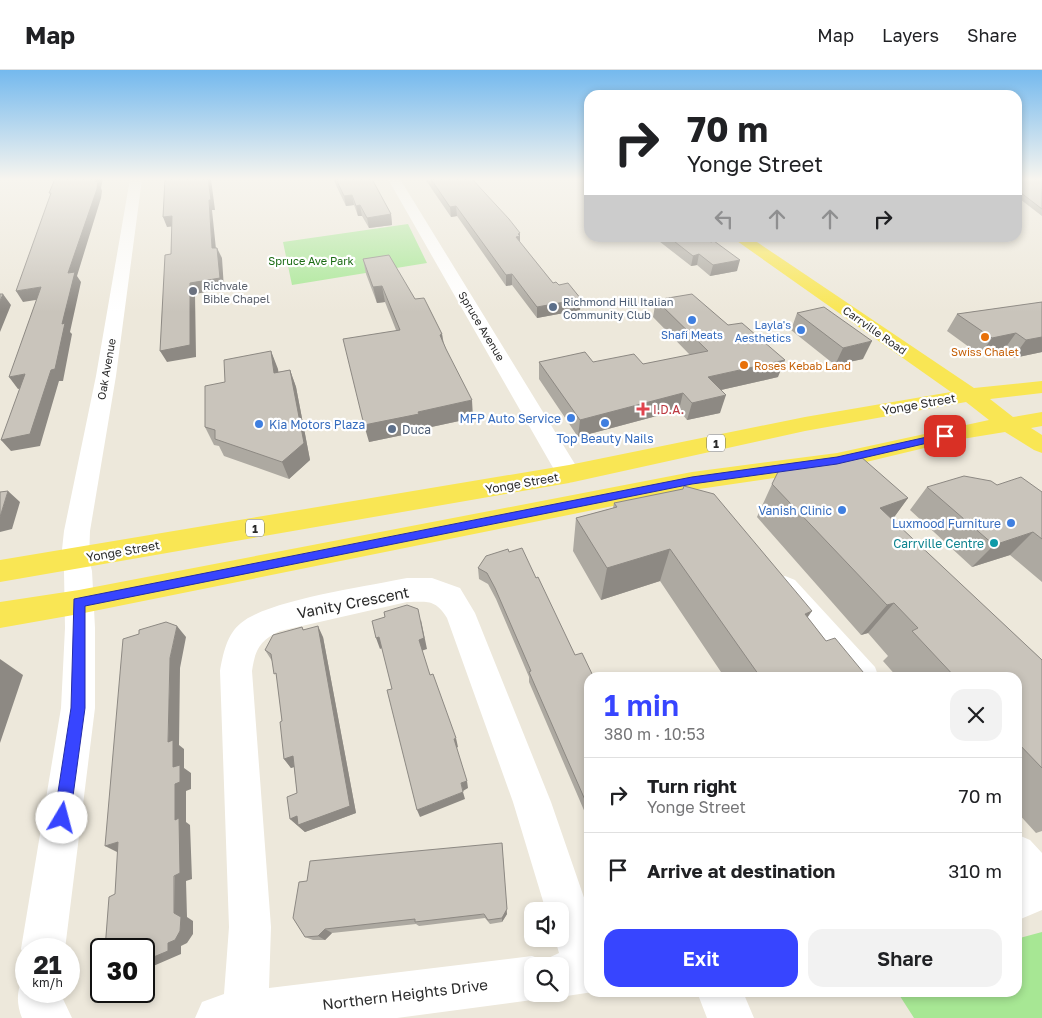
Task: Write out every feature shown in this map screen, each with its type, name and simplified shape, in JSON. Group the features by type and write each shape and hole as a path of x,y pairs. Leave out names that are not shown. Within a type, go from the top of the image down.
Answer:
{"main road":[{"name":"Carrville Road","path":"748,242 808,284 972,386 1008,424 1042,445"},
{"name":"Carrville Road","path":"773,242 943,355"},
{"path":"808,284 830,279"},
{"name":"Yonge Street","path":"0,571 569,474 972,386 998,392 1042,387"},
{"path":"998,392 1041,420"},
{"path":"0,615 79,602 692,480 837,461 1008,424 1041,420"}],"street":[{"name":"Oak Avenue","path":"79,602 78,571 75,559 77,531 106,376 129,223"},
{"name":"Spruce Avenue","path":"420,223 569,474"},
{"path":"692,480 713,505"},
{"path":"769,570 858,672"},
{"name":"Vanity Crescent","path":"236,1017 250,926 236,671 239,649 245,637 257,626 275,619 407,590 432,590 441,593 450,597 460,613 532,802 579,973"},
{"path":"45,938 78,708 79,602"},
{"path":"1022,861 1042,883"},
{"path":"1022,897 1042,889"},
{"name":"Northern Heights Drive","path":"236,1017 524,979"},
{"path":"721,997 731,1018"},
{"path":"40,1003 48,1018"}],"green space":[{"name":"Spruce Ave Park","path":"408,224 427,263 292,285 283,242"},
{"path":"1042,932 1042,1018 914,1018 901,997 1022,997 1022,937"}],"building":[{"path":"40,223 85,223 68,273 75,272 62,324 65,323 55,369 51,370 30,434 1,440 25,374 9,377 41,287 16,291"},
{"path":"172,223 210,223 212,248 217,248 220,278 190,283 190,345 160,351 165,255 171,254"},
{"path":"468,223 512,223 520,233 518,234 520,236 516,237 553,283 556,282 559,285 568,283 581,299 537,307 512,274 506,275"},
{"path":"675,242 715,242 740,260 713,265 699,254 693,256"},
{"path":"389,255 415,299 424,298 442,334 440,335 446,349 472,400 418,412 419,414 364,425 343,339 400,330 382,286 373,287 363,259"},
{"path":"692,294 728,325 742,323 785,360 708,377 726,395 692,403 683,393 580,420 539,362 585,352 593,362 634,354 643,364 708,351 656,300"},
{"path":"1042,302 1042,337 1026,340 1016,333 992,338 957,314"},
{"path":"824,307 872,341 843,348 797,313"},
{"name":"Kia Motors Plaza","path":"271,351 274,373 290,370 304,443 282,462 215,439 215,430 205,427 205,386 225,382 224,360"},
{"path":"860,456 908,498 880,508 1042,660 1042,768 1022,747 1022,672 950,672 912,631 918,628 894,603 887,605 772,484 780,468 789,470"},
{"path":"964,476 991,481 997,485 1021,477 1042,492 1042,539 1033,532 994,545 927,487"},
{"path":"684,486 714,494 812,611 805,614 826,641 835,638 863,672 757,672 670,549 607,568 576,518 617,507 614,503 683,489"},
{"path":"8,491 0,517 0,492"},
{"path":"522,548 575,655 582,653 591,672 584,672 584,798 529,672 531,671 495,588 487,573 478,568 486,556 508,549 509,552"},
{"path":"407,605 418,609 424,638 419,640 430,675 433,674 456,738 454,739 467,781 461,783 463,792 417,810 387,690 392,689 379,637 376,638 372,621 385,617 384,612"},
{"path":"166,622 177,626 170,658 168,742 173,740 173,767 180,765 180,782 175,784 175,820 179,818 180,873 174,876 174,913 181,917 180,931 175,940 168,943 168,951 155,956 155,938 106,938 109,897 115,894 118,842 105,846 123,639 139,634 139,630"},
{"path":"318,626 350,806 298,825 297,816 290,819 287,797 297,793 293,756 284,759 280,722 282,721 276,673 274,674 271,654 265,650 273,635 302,627 303,630"},
{"path":"502,843 507,909 502,918 488,920 484,914 415,922 415,919 325,929 318,936 305,937 293,918 299,882 307,881 310,861"}],"place":[{"name":"Richvale Bible Chapel","path":"193,291"},
{"name":"Richmond Hill Italian Community Club","path":"553,307"},
{"name":"Shafi Meats","path":"692,320"},
{"name":"Layla's Aesthetics","path":"801,330"},
{"name":"Swiss Chalet","path":"985,337"},
{"name":"Roses Kebab Land","path":"744,365"},
{"name":"I.D.A.","path":"643,409"},
{"name":"MFP Auto Service","path":"571,418"},
{"name":"Top Beauty Nails","path":"605,423"},
{"name":"Kia Motors Plaza","path":"259,424"},
{"name":"Duca","path":"392,429"},
{"name":"Vanish Clinic","path":"842,510"},
{"name":"Luxmood Furniture","path":"1011,523"},
{"name":"Carrville Centre","path":"994,543"}],"route":[{"path":"62,818 78,708 79,602 692,480 837,461 945,436"}]}
